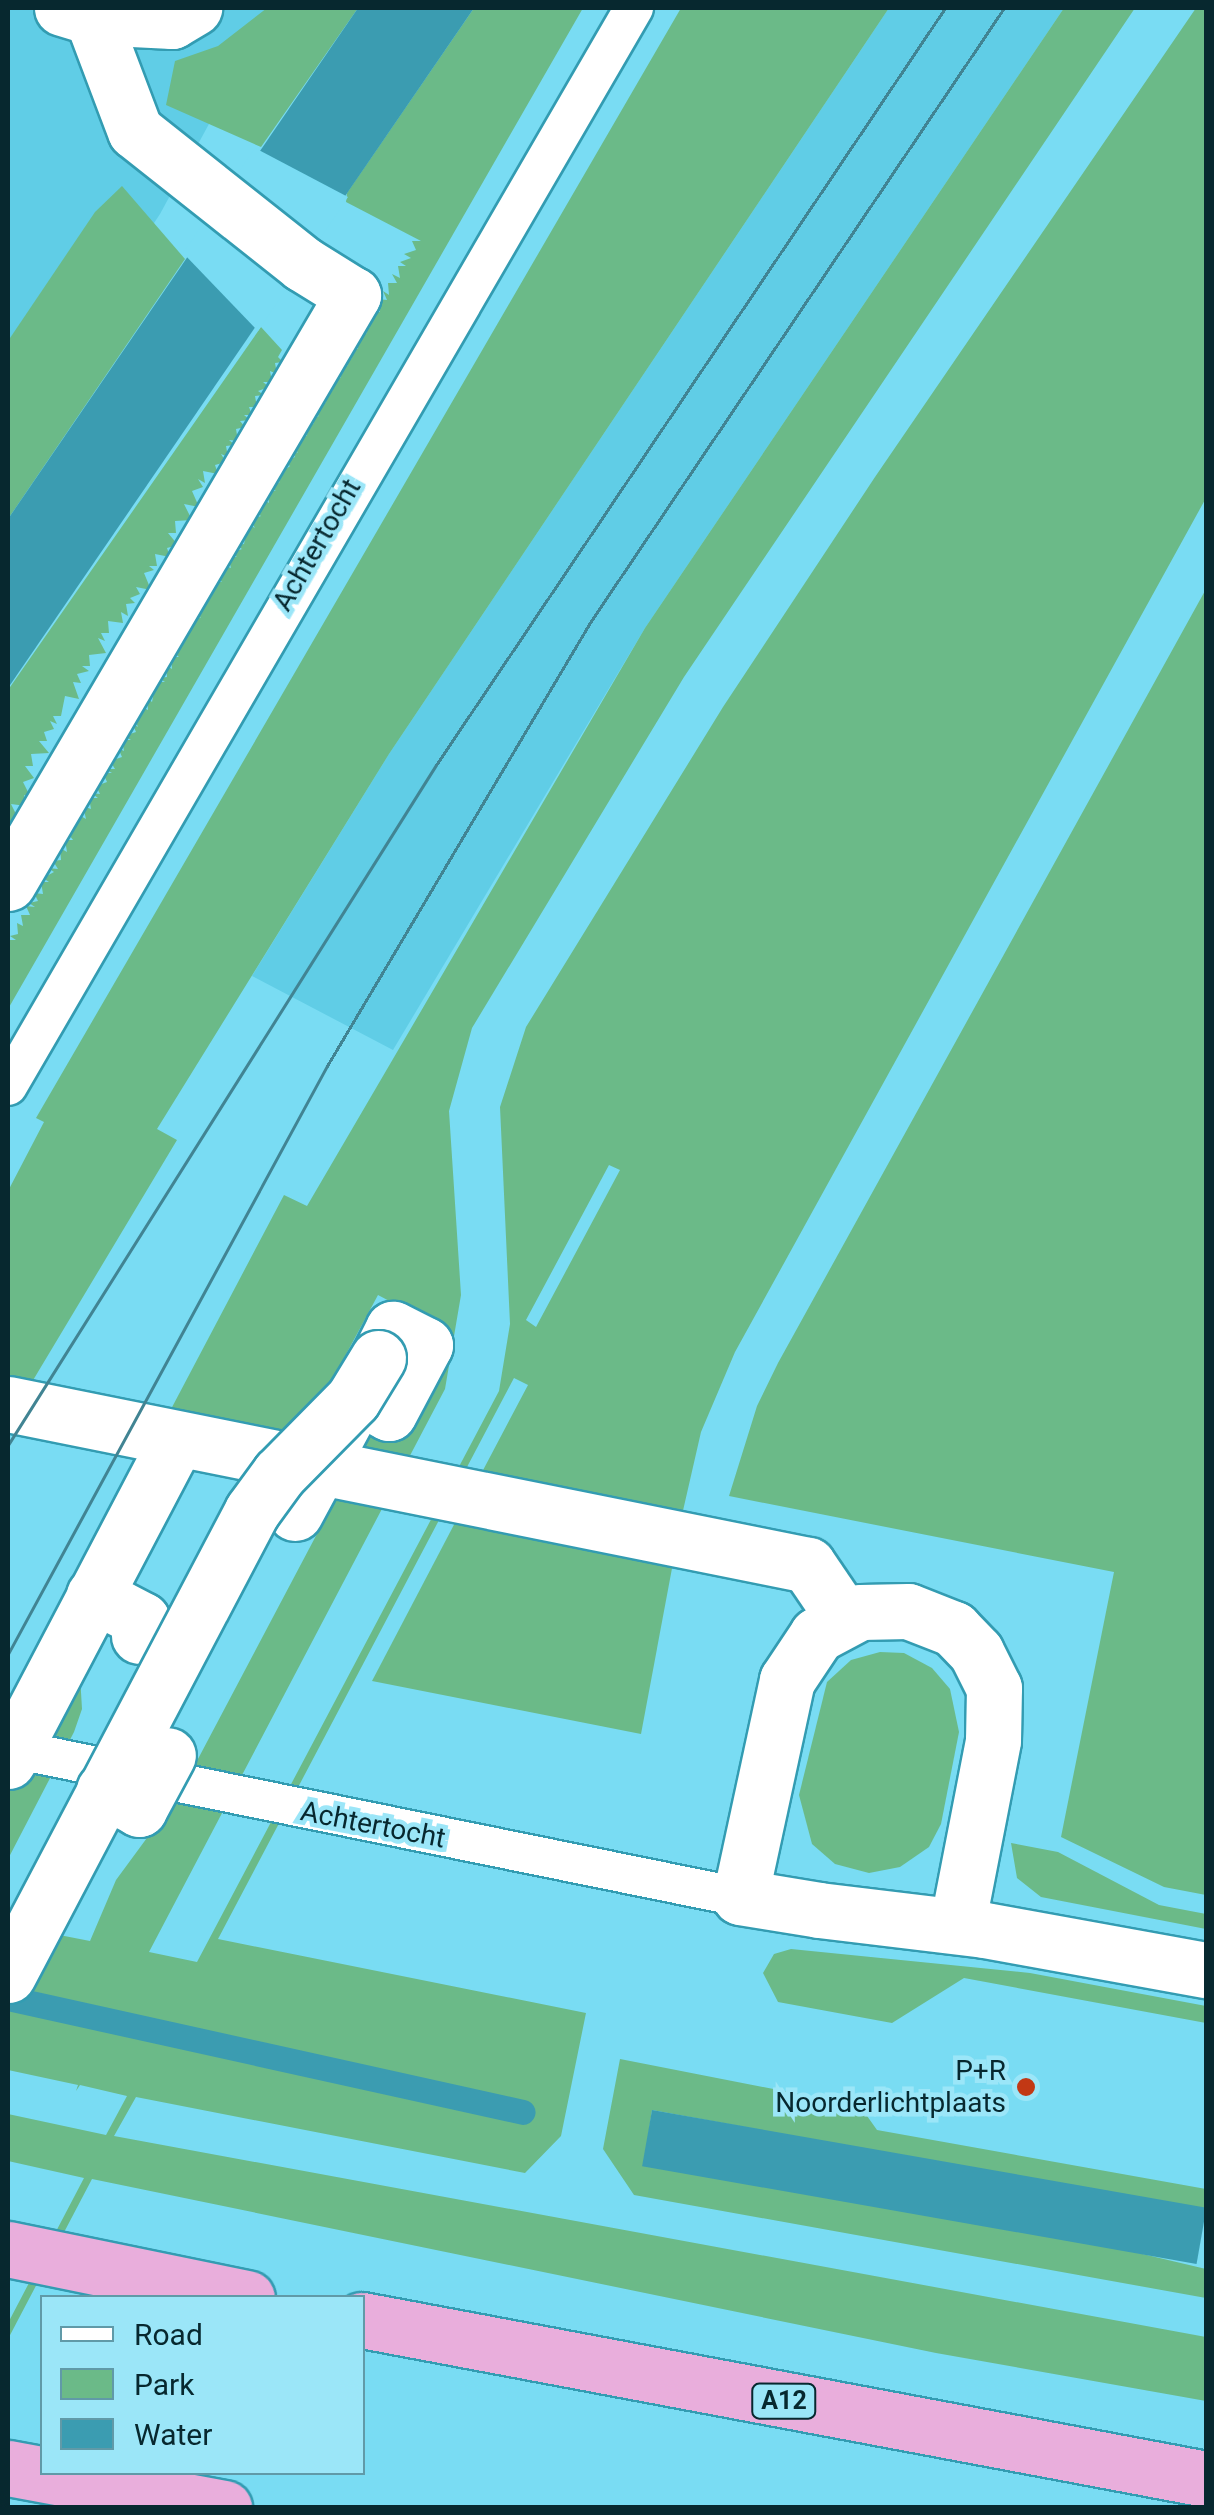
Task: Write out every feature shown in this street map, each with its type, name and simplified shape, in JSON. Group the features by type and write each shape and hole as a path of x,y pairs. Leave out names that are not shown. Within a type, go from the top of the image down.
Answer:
{"highway":[{"path":"8,2249 232,2295"},
{"name":"A12","path":"365,2321 1206,2479"},
{"path":"8,2468 40,2474"},
{"path":"46,2475 224,2508"}],"street":[{"path":"75,12 172,20 194,8"},
{"path":"8,882 353,295 303,264 134,132 75,12"},
{"path":"8,1975 252,1511 279,1474 353,1399 393,1328 425,1345 389,1413 358,1396 308,1490"},
{"path":"8,1404 178,1439 308,1490 808,1565 844,1618"},
{"path":"10,1753 178,1439"},
{"path":"94,1595 142,1620 139,1636"},
{"path":"957,1926 995,1726 988,1670 954,1629 924,1615 893,1609 844,1618 805,1647 787,1680 740,1897 957,1926 1206,1970"},
{"path":"104,1790 140,1809 168,1755"}],"lane":[{"name":"Achtertocht","path":"8,1086 634,8"},
{"name":"Achtertocht","path":"10,1753 740,1897"}],"shaded area":[{"path":"8,8 272,8 160,214 8,443"},
{"path":"889,8 1064,8 645,628 393,1050 252,976 389,754"}],"green space":[{"path":"267,8 358,8 261,147 166,105 175,61 218,46"},
{"path":"474,8 583,8 8,1009 8,940 16,940 10,936 18,934 17,923 23,926 21,915 30,915 26,906 35,907 29,903 38,901 34,893 43,894 41,882 49,882 43,878 54,872 48,868 58,869 53,861 61,860 60,848 67,852 65,840 73,840 64,828 79,815 86,819 83,806 91,809 89,798 98,798 91,793 100,794 96,786 107,782 103,773 112,773 105,769 115,769 110,761 122,757 118,748 124,751 122,740 131,740 124,736 136,732 132,723 138,727 135,720 142,707 148,710 147,698 152,702 156,682 165,682 159,678 167,677 166,665 172,669 171,657 179,657 173,652 195,615 201,618 197,612 214,582 222,582 217,577 223,565 231,568 228,557 237,557 231,553 242,549 236,545 244,544 248,524 255,528 250,520 261,516 255,512 263,499 269,503 267,490 276,491 269,487 280,482 274,478 290,466 284,462 295,457 291,449 298,453 293,445 300,432 307,436 305,424 314,424 308,420 319,416 313,412 320,399 326,403 324,391 333,391 328,387 334,374 341,378 339,366 348,366 342,362 352,358 348,349 358,349 354,341 362,341 356,337 367,333 363,324 370,328 368,316 380,312 378,299 387,300 383,291 389,295 388,283 397,283 392,274 400,278 398,266 406,266 400,262 411,258 404,254 416,250 412,241 421,241 346,202 347,193"},
{"path":"681,8 889,8 389,754 157,1129 177,1140 8,1422 8,1191 44,1122 36,1118"},
{"path":"1064,8 1135,8 684,677 472,1028 449,1111 461,1295 445,1389 149,1952 197,1962 499,1391 510,1324 500,1107 526,1027 723,707 875,477 1196,8 1206,8 1206,498 735,1352 701,1432 682,1515 481,1474 528,1385 514,1378 218,1939 586,2013 561,2136 525,2173 136,2097 114,2136 1206,2337 1206,2401 936,2353 92,2179 8,2339 8,2323 84,2178 8,2161 8,2114 106,2135 127,2096 80,2085 76,2091 78,2085 8,2070 8,1925 90,1941 116,1880 180,1793 429,1322 378,1295 329,1386 287,1429 256,1448 185,1465 80,1675 82,1709 74,1732 8,1859 8,1718 284,1195 307,1206 645,628","holes":["609,1165 620,1170 536,1327 526,1320"]},
{"path":"122,186 185,259 8,519 8,341 95,212"},
{"path":"261,327 282,350 278,357 283,362 275,363 277,374 270,371 272,382 263,382 269,387 258,391 264,395 255,396 257,407 249,407 252,415 244,415 250,420 240,421 245,427 236,429 238,441 229,440 235,445 226,446 228,457 221,454 226,462 215,465 218,474 203,471 205,483 198,479 203,487 192,491 199,507 184,504 192,520 175,521 176,533 168,533 178,545 167,548 170,557 155,554 157,566 149,566 154,570 144,573 151,590 136,587 140,594 130,598 135,603 126,604 128,616 121,612 123,623 108,621 109,633 101,633 105,641 98,638 106,653 89,655 90,666 82,666 89,671 77,674 81,683 73,682 79,699 65,696 61,716 53,716 57,724 50,721 54,729 44,732 47,741 39,741 49,753 31,754 33,766 25,766 34,778 23,782 31,798 24,795 26,806 11,804 18,818 8,823 8,690"},
{"path":"1206,589 1206,1895 1164,1887 1061,1837 1114,1572 729,1496 757,1406 778,1363"},
{"path":"457,1519 673,1563 641,1734 372,1681"},
{"path":"880,1652 904,1653 932,1668 950,1689 959,1732 941,1824 929,1847 900,1867 869,1873 835,1864 812,1844 799,1795 827,1682 851,1660"},
{"path":"1011,1843 1058,1852 1159,1905 1206,1914 1206,1929 1041,1897 1017,1878"},
{"path":"791,1949 1030,1973 1206,2006 1206,2023 964,1978 892,2023 778,2002 763,1973 774,1954"},
{"path":"620,2059 860,2106 877,2130 1206,2189 1206,2212 652,2110 648,2137 1206,2269 1206,2298 634,2195 603,2149"}],"water":[{"path":"358,8 474,8 8,688 8,519"},
{"path":"652,2110 1206,2208 1197,2264 642,2166"}],"pier":[{"path":"255,148 348,197 258,331 183,253"}],"waterway":[{"path":"8,1998 523,2112"}],"tram line":[{"path":"8,1445 436,765 945,8"},
{"path":"8,1654 327,1066 591,621 1004,8"}],"place":[{"name":"P+R Noorderlichtplaats","path":"1026,2087"}]}
